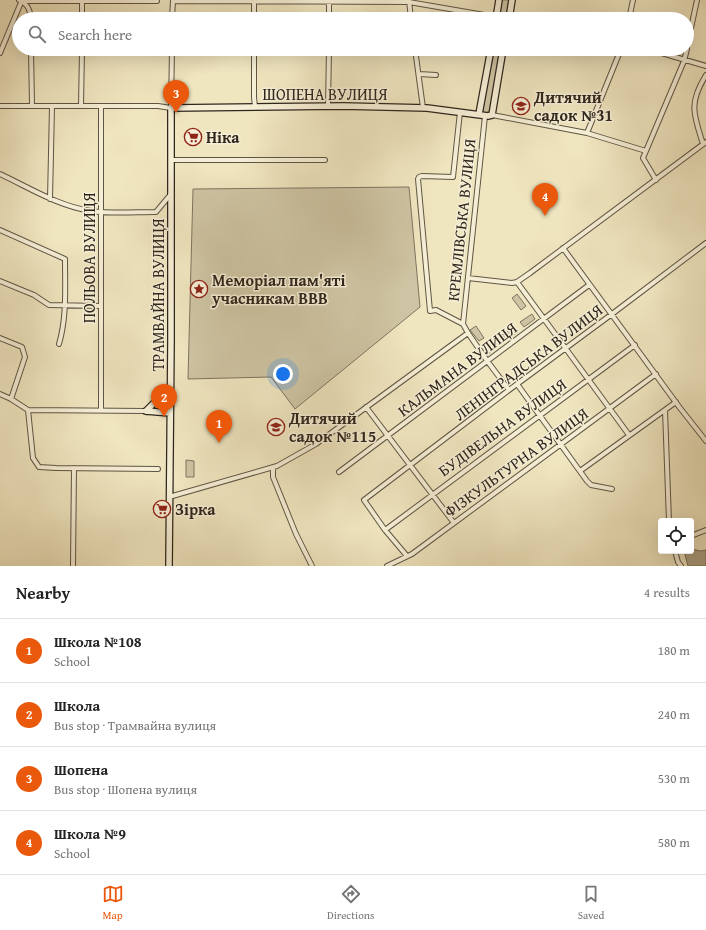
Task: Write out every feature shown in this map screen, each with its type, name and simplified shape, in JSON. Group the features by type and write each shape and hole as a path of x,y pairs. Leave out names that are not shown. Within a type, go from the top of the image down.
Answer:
{"street":[{"path":"21,0 157,1"},
{"path":"21,0 27,4 30,12"},
{"path":"16,12 21,0"},
{"path":"82,0 82,12"},
{"path":"172,12 173,0 409,1 465,12"},
{"path":"497,12 499,0"},
{"path":"510,12 512,0"},
{"path":"630,12 633,0"},
{"path":"694,14 697,0"},
{"path":"254,1 254,12"},
{"path":"329,1 329,12"},
{"path":"409,1 410,12"},
{"path":"0,53 12,23"},
{"path":"31,56 32,105"},
{"path":"81,106 82,56"},
{"name":"ТРАМВАЙНА ВУЛИЦЯ","path":"169,566 172,56"},
{"path":"254,56 255,107"},
{"path":"328,56 328,106"},
{"path":"416,56 423,108"},
{"path":"479,114 490,56"},
{"path":"492,115 502,56"},
{"path":"587,133 618,56"},
{"path":"669,56 706,66"},
{"path":"656,180 643,158 685,56"},
{"path":"419,74 436,75"},
{"path":"468,278 507,283 517,282 705,143 696,125 694,112 695,99 706,75"},
{"name":"ШОПЕНА ВУЛИЦЯ","path":"0,106 158,106 171,108 328,106 423,108 479,114 485,116 492,115 587,133 646,151"},
{"path":"50,199 52,106"},
{"name":"ПОЛЬОВА ВУЛИЦЯ","path":"101,106 101,410"},
{"path":"460,112 453,177 422,176 418,179 430,311 436,310 464,325 488,362 509,390"},
{"name":"КРЕМЛІВСЬКА ВУЛИЦЯ","path":"464,325 485,116"},
{"path":"171,160 325,160"},
{"path":"0,174 50,199 90,211 156,212 171,194"},
{"path":"0,230 65,259 65,305 63,331 59,344"},
{"name":"ЛЕНІНГРАДСЬКА ВУЛИЦЯ","path":"385,530 364,500 706,243"},
{"path":"563,248 706,441"},
{"path":"0,281 34,295 49,305 102,306"},
{"path":"517,282 629,436"},
{"name":"КАЛЬМАНА ВУЛИЦЯ","path":"339,472 589,285"},
{"path":"169,497 278,466 316,444 468,333"},
{"path":"0,338 22,347 25,353 11,399"},
{"name":"БУДІВЕЛЬНА ВУЛИЦЯ","path":"385,530 587,379 635,345"},
{"name":"ФIЗКУЛЬТУРНА ВУЛИЦЯ","path":"387,566 412,554 656,374"},
{"path":"517,384 580,471 592,485 612,489"},
{"path":"0,394 28,410 101,410 170,413"},
{"path":"146,411 160,397 170,396"},
{"path":"580,471 676,402"},
{"path":"366,407 454,523"},
{"path":"28,410 33,458 39,467 158,469"},
{"path":"665,410 669,518"},
{"path":"73,566 74,468"},
{"path":"273,468 273,477 296,534 312,566"},
{"path":"385,530 407,556"},
{"path":"694,535 706,530"},
{"path":"676,554 681,566"}],"shaded area":[{"path":"502,0 510,0 508,12 500,12"},
{"path":"492,56 500,56 490,111 486,113 482,111"},
{"path":"409,187 420,307 295,409 271,377 188,379 193,189"},
{"path":"517,294 526,306 521,310 512,298"},
{"path":"532,314 535,319 524,327 520,322"},
{"path":"476,326 484,338 479,341 470,330"},
{"path":"514,327 518,332 506,340 502,335"},
{"path":"497,340 500,345 488,354 485,349"},
{"path":"186,460 194,461 194,477 186,477"},
{"path":"694,550 706,550 706,566 688,566 685,554 694,554"}],"place":[{"name":"Дитячий садок №31","path":"521,106"},
{"name":"Шопена","path":"176,113"},
{"name":"Ніка","path":"193,137"},
{"name":"Школа №9","path":"545,216"},
{"name":"Меморіал пам'яті учасникам ВВВ","path":"199,289"},
{"name":"Школа","path":"164,417"},
{"name":"Дитячий садок №115","path":"276,427"},
{"name":"Школа №108","path":"219,443"},
{"name":"Зірка","path":"162,509"}]}
